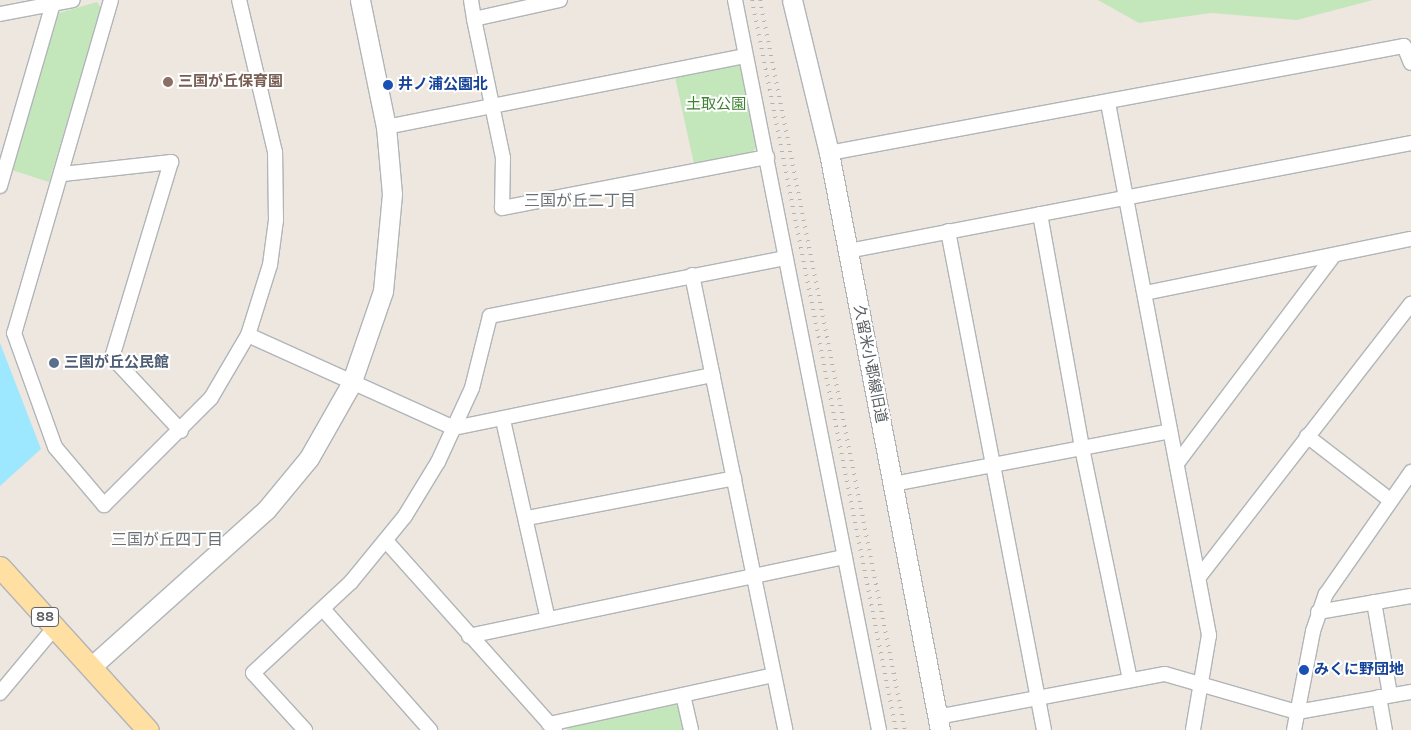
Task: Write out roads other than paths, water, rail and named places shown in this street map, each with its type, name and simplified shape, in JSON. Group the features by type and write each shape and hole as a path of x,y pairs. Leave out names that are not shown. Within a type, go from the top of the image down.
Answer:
{"main road":[{"name":"88","path":"0,567 92,666 148,730"}],"street":[{"path":"0,14 73,0"},
{"path":"111,0 63,174 14,333 44,424 55,447 104,505 181,431 211,398 248,335 270,265 276,220 275,152 239,0"},
{"path":"92,666 266,510 309,458 351,384 383,291 392,194 386,127 360,0"},
{"path":"471,0 495,109 503,158 502,208 767,157"},
{"path":"474,18 560,0"},
{"path":"735,0 879,730"},
{"name":"久留米小郡線旧道","path":"792,0 829,153 938,724"},
{"path":"0,186 53,4"},
{"path":"829,153 1108,103 1404,46 1411,63"},
{"path":"386,127 495,109 745,56"},
{"path":"1108,103 1128,197 1209,636 1193,730"},
{"path":"848,251 1411,143"},
{"path":"63,174 171,162 112,357 181,431"},
{"path":"1040,214 1082,448 1130,680"},
{"path":"948,232 1044,730"},
{"path":"1145,293 1411,239"},
{"path":"1178,462 1333,256"},
{"path":"304,730 253,672 323,609 387,542 438,462 454,428 484,353 490,316 785,258"},
{"path":"692,275 755,574 785,730"},
{"path":"1199,577 1411,304"},
{"path":"248,335 351,384 454,428 503,420 713,375"},
{"path":"503,420 527,518 548,618"},
{"path":"892,484 1170,431"},
{"path":"1308,436 1390,500"},
{"path":"1294,730 1318,612 1343,565 1411,472"},
{"path":"527,518 734,478"},
{"path":"387,542 552,727 774,675"},
{"path":"469,636 755,574 845,557"},
{"path":"1318,612 1411,596"},
{"path":"1374,602 1385,696 1385,730"},
{"path":"323,609 430,730"},
{"path":"0,693 55,627"},
{"path":"938,724 1037,696 1165,674 1298,712 1411,692"},
{"path":"683,695 691,730"}],"water":[{"path":"0,343 41,449 0,486"}],"railway":[{"path":"752,0 896,730"},
{"path":"760,0 905,730"}],"place":[{"name":"三国が丘保育園","path":"168,82"},
{"name":"井ノ浦公園北","path":"388,85"},
{"name":"三国が丘公民館","path":"54,363"},
{"name":"みくに野団地","path":"1304,670"}],"district":[{"name":"三国が丘二丁目","path":"580,201"},
{"name":"三国が丘四丁目","path":"167,540"}],"park label":[{"name":"土取公園","path":"716,105"}]}
